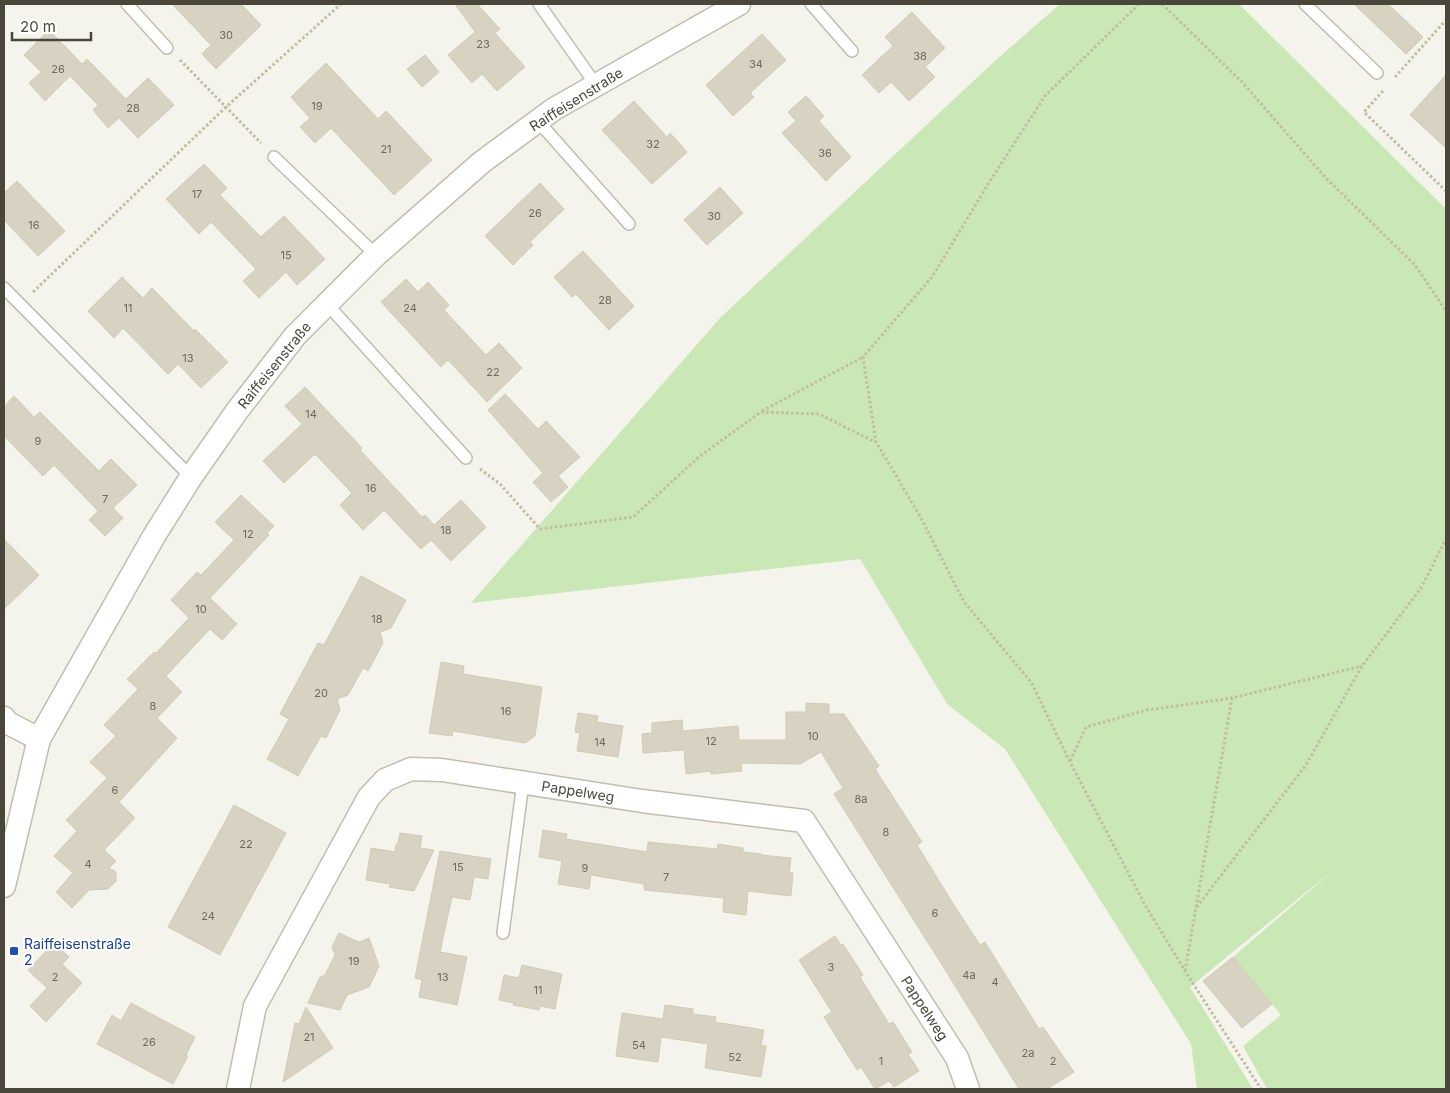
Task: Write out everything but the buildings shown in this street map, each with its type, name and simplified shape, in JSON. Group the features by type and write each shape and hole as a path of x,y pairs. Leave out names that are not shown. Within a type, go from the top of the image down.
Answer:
{"street":[{"name":"Raiffeisenstraße","path":"4,886 40,739 154,536 191,477 237,411 295,336 376,255 482,162 554,110 739,4"},
{"path":"4,718 8,723 40,739"},
{"name":"Pappelweg","path":"238,1089 255,1006 324,877 369,798 386,780 411,768 442,770 642,801 804,822 957,1058 968,1089"}],"lane":[{"path":"127,4 167,48"},
{"path":"539,4 596,85"},
{"path":"811,4 852,52"},
{"path":"1305,4 1377,73"},
{"path":"538,121 629,224"},
{"path":"274,157 376,255"},
{"path":"4,288 191,477"},
{"path":"327,304 466,458"},
{"path":"503,934 523,783"}],"path":[{"path":"20,304 226,107 341,4"},
{"path":"466,458 500,484 540,529 633,516 700,456 762,412 863,357 932,277 990,181 1045,96 1139,4"},
{"path":"1162,4 1242,82 1325,177 1415,266 1446,311"},
{"path":"1446,20 1364,112 1446,191"},
{"path":"167,48 274,157"},
{"path":"863,357 876,442 921,518 964,602 1031,682 1070,762 1144,903 1185,971 1261,1089"},
{"path":"762,412 819,414 876,442"},
{"path":"1196,908 1306,765 1362,666 1421,588 1446,539"},
{"path":"1070,762 1086,727 1147,710 1232,698 1362,666"},
{"path":"1185,971 1232,698"}],"green space":[{"path":"1060,4 1239,4 1446,209 1446,1089 1267,1089 1243,1046 1281,1015 1233,957 1337,867 1190,987 1253,1089 1197,1089 1191,1044 1005,749 947,704 860,559 471,603 720,318 997,59"}],"place":[{"name":"Raiffeisenstraße 2","path":"14,951"}]}
